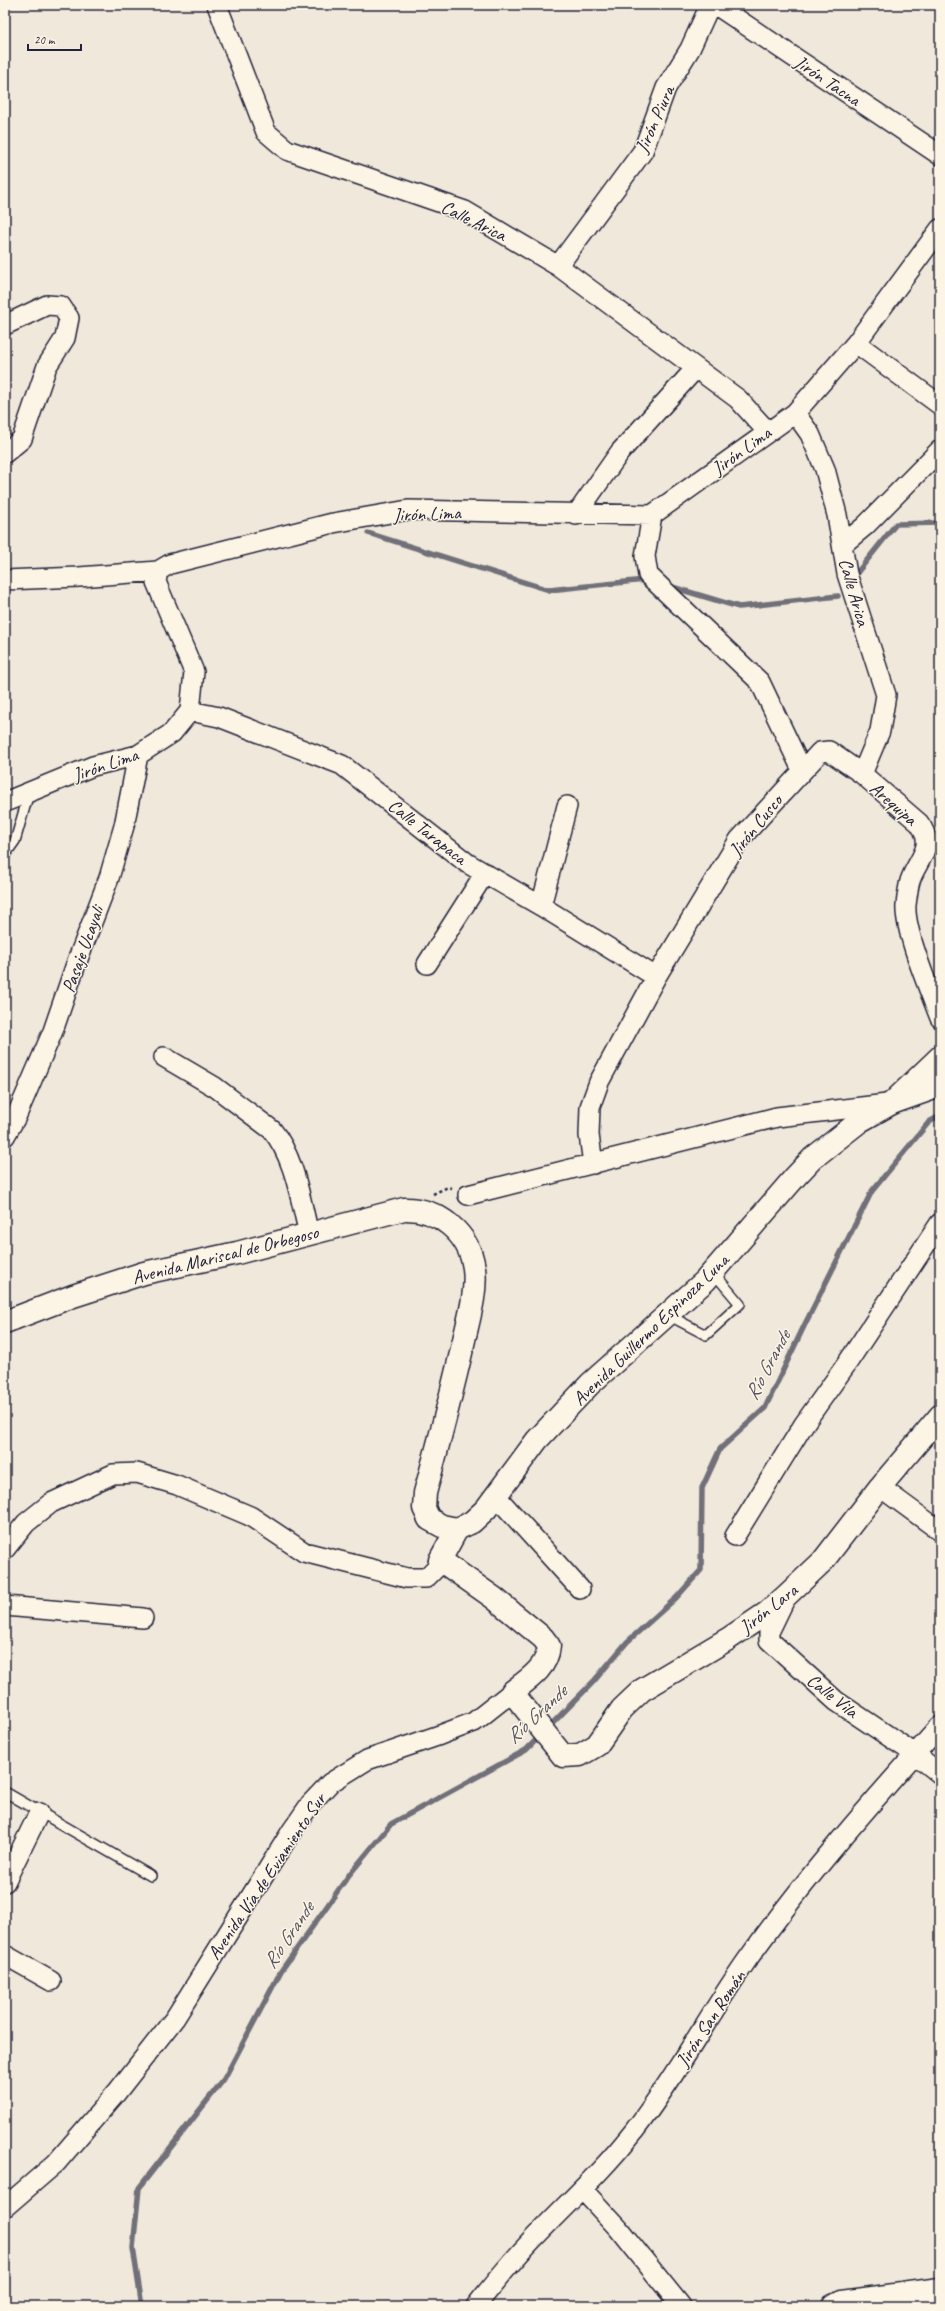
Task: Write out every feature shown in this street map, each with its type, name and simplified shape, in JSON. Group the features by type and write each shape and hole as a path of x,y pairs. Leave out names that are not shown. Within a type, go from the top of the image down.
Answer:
{"main road":[{"name":"Avenida Guillermo Espinoza Luna","path":"457,1529 472,1522 486,1509 537,1440 590,1384 668,1315 713,1272 813,1158 860,1121 892,1103 940,1058"},
{"path":"892,1103 940,1086"},
{"name":"Avenida Mariscal de Orbegoso","path":"5,1322 73,1296 144,1273 309,1234 404,1208 418,1208 446,1222 457,1232 467,1247 474,1268 472,1304 453,1391 425,1493 424,1508 429,1519 442,1526 457,1529"},
{"name":"Jirón Lara","path":"517,1698 563,1756 580,1755 597,1745 622,1709 642,1690 728,1639 768,1612 823,1561 880,1487 940,1416"},
{"path":"440,1560 457,1529"},
{"name":"Avenida Vía de Eviamiento Sur","path":"440,1560 494,1598 543,1638 549,1646 548,1657 517,1698"},
{"path":"833,2306 842,2302 940,2289"}],"street":[{"name":"Calle Arica","path":"217,5 266,132 287,150 466,211 558,266 738,399 767,431"},
{"name":"Jirón Piura","path":"558,266 642,151 666,88 690,49 710,5"},
{"name":"Jirón Tacna","path":"716,5 940,155"},
{"name":"Jirón Lima","path":"158,571 170,564 333,523 408,510 652,516 795,412 856,343 940,229"},
{"path":"5,325 48,305 61,306 69,318 65,338 47,366 22,439 5,453"},
{"path":"856,343 940,406"},
{"path":"576,515 620,452 696,368"},
{"name":"Calle Arica","path":"795,412 810,434 825,469 837,515 847,574 886,696 880,731 862,774"},
{"path":"842,545 865,526 940,450"},
{"path":"652,516 645,556 648,575 760,682 802,770"},
{"path":"5,580 79,578 158,571 156,582 194,672 190,711"},
{"name":"Jirón Lima","path":"5,802 93,766 138,755 172,734 190,711"},
{"name":"Calle Tarapaca","path":"190,711 219,717 342,765 468,863 656,977"},
{"name":"Arequipa","path":"802,770 820,752 829,751 862,774 919,823 925,830 926,844 924,856 910,880 906,906 912,941 940,1018"},
{"name":"Pasaje Ucayali","path":"5,1136 16,1117 53,1032 76,964 109,878 124,826 138,755"},
{"name":"Jirón Cusco","path":"593,1164 589,1135 590,1107 599,1082 656,977 739,840 802,770"},
{"path":"541,906 567,806"},
{"path":"427,964 485,874"},
{"path":"164,1057 215,1087 272,1130 282,1144 288,1158 309,1234"},
{"path":"468,1195 778,1117 892,1103"},
{"path":"735,1536 804,1424 848,1362 940,1223"},
{"path":"5,1549 26,1523 51,1503 113,1474 137,1473 177,1485 250,1516 304,1552 407,1578 426,1578 436,1568 440,1560"},
{"path":"880,1487 940,1531"},
{"path":"495,1495 580,1590"},
{"name":"Calle Vila","path":"787,1595 769,1632 769,1640 836,1701 915,1754 940,1774"},
{"path":"5,1606 143,1618"},
{"name":"Avenida Vía de Eviamiento Sur","path":"5,2207 56,2163 117,2092 175,2018 291,1832 311,1803 330,1783 367,1760 440,1736 474,1722 517,1698"},
{"name":"Jirón San Román","path":"476,2306 506,2269 582,2190 633,2132 669,2080 710,2015 784,1910 844,1833 940,1726"},
{"path":"5,1882 38,1813"},
{"path":"5,1955 51,1981"},
{"path":"582,2190 618,2228 681,2306"}],"lane":[{"path":"5,855 16,841 29,793"},
{"path":"668,1315 706,1335 740,1304 713,1272"},
{"path":"5,1792 38,1813 151,1876"}],"waterway":[{"path":"856,574 896,524 940,523"},
{"path":"368,533 549,590 645,580"},
{"path":"669,586 739,607 838,596"},
{"name":"Río Grande","path":"547,1729 594,1681 627,1642 676,1598 701,1570 702,1488 720,1449 765,1408 805,1324 872,1191 929,1122 940,1116"},
{"name":"Río Grande","path":"142,2306 133,2248 139,2188 224,2079 281,1971 349,1875 391,1824 526,1750 541,1735"}]}
